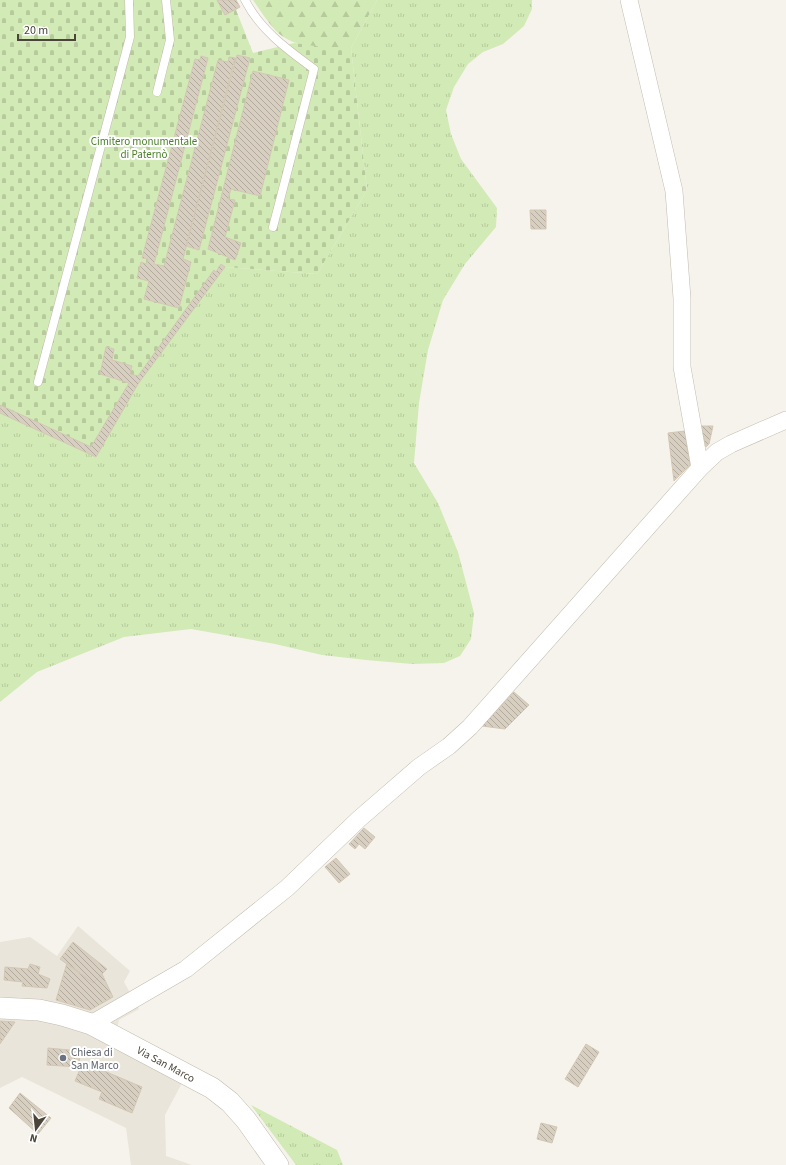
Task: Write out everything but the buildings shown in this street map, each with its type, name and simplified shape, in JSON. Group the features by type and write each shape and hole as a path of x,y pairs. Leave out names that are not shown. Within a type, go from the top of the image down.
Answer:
{"street":[{"path":"629,0 674,191 682,298 682,367 700,468"},
{"path":"91,1024 186,969 287,888 358,819 420,767 449,746 470,727 700,468 717,452 731,444 786,420"},
{"name":"Via San Marco","path":"0,1008 38,1010 62,1015 91,1024 212,1088 230,1102 246,1120 278,1165"}],"lane":[{"path":"38,382 130,37 129,0"},
{"path":"156,92 170,40 166,0"},
{"path":"245,0 251,12 271,36 287,50 314,69 273,227"}],"shaded area":[{"path":"78,926 130,971 124,982 139,1009 119,1020 117,1029 182,1083 165,1115 166,1156 192,1165 131,1165 126,1128 22,1077 0,1088 0,942 30,937 57,956"}],"green space":[{"name":"Cimitero monumentale di Paternò","path":"0,0 236,0 240,7 236,10 253,53 294,43 322,47 351,48 367,190 317,274 225,267 138,384 96,457 0,413"},
{"path":"253,0 377,0 351,48 321,48 301,44 283,37 266,19"},
{"path":"377,0 532,0 532,9 524,26 503,44 483,52 468,64 454,87 446,110 451,134 461,159 497,208 496,227 465,264 443,300 428,350 419,403 414,463 438,503 458,552 474,613 471,639 460,656 444,663 412,664 322,655 275,644 191,629 124,637 37,672 0,702 0,413 96,457 138,384 225,267 317,274 367,190 351,48"},
{"path":"251,1105 337,1150 343,1165 296,1165"}],"place":[{"name":"Chiesa di San Marco","path":"63,1058"}]}
